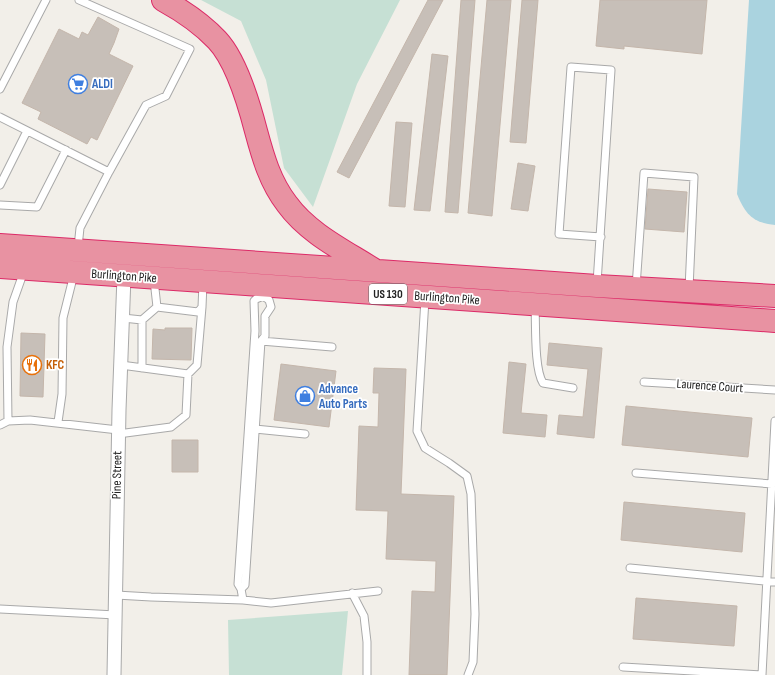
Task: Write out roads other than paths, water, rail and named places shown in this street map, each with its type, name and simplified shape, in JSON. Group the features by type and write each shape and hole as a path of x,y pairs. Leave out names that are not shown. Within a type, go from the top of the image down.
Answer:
{"highway":[{"path":"163,0 182,11 201,25 218,41 230,60 248,105 272,181 287,204 305,225 376,271"},
{"name":"Burlington Pike","path":"0,245 597,286 775,296"},
{"name":"Burlington Pike","path":"0,267 204,281 263,291 425,296 775,321"}],"street":[{"name":"Pine Street","path":"114,675 118,432 124,276"}],"lane":[{"path":"0,89 46,0"},
{"path":"78,250 80,228 109,172 146,106 166,96 190,49 79,0"},
{"path":"597,286 601,237 611,70 571,67 559,234 601,237"},
{"path":"0,117 109,172"},
{"path":"0,185 27,131"},
{"path":"0,205 37,207 66,150"},
{"path":"636,288 644,173 694,177 689,291"},
{"path":"8,421 7,347 13,302 24,269"},
{"path":"58,422 62,394 63,318 74,272"},
{"path":"154,278 157,307"},
{"path":"0,425 8,421 30,420 58,422 118,432 171,427 186,415 188,374 197,365 204,281"},
{"path":"241,589 245,585 261,341 265,336 266,316 271,307 269,300 263,291 254,301 255,338 238,584 241,589 243,600"},
{"path":"425,296 417,431 425,448 467,476 471,494 475,614 473,662 468,675"},
{"path":"535,304 538,368 541,380 543,383 572,388"},
{"path":"123,318 142,320 157,307 198,312 202,307"},
{"path":"142,320 142,368"},
{"path":"261,341 332,347"},
{"path":"121,365 188,374"},
{"name":"Laurence Court","path":"644,382 775,390"},
{"path":"623,667 762,675 775,421"},
{"path":"255,429 305,434"},
{"path":"636,473 772,484"},
{"path":"630,568 775,582"},
{"path":"116,595 158,598 243,600 271,603 378,590"},
{"path":"352,594 364,616 367,642 368,675"},
{"path":"0,609 116,615"}],"water":[{"path":"749,0 775,0 775,225 755,220 743,207 737,194"}],"place":[{"name":"ALDI","path":"78,84"},
{"name":"KFC","path":"32,365"},
{"name":"Advance Auto Parts","path":"305,396"}]}
